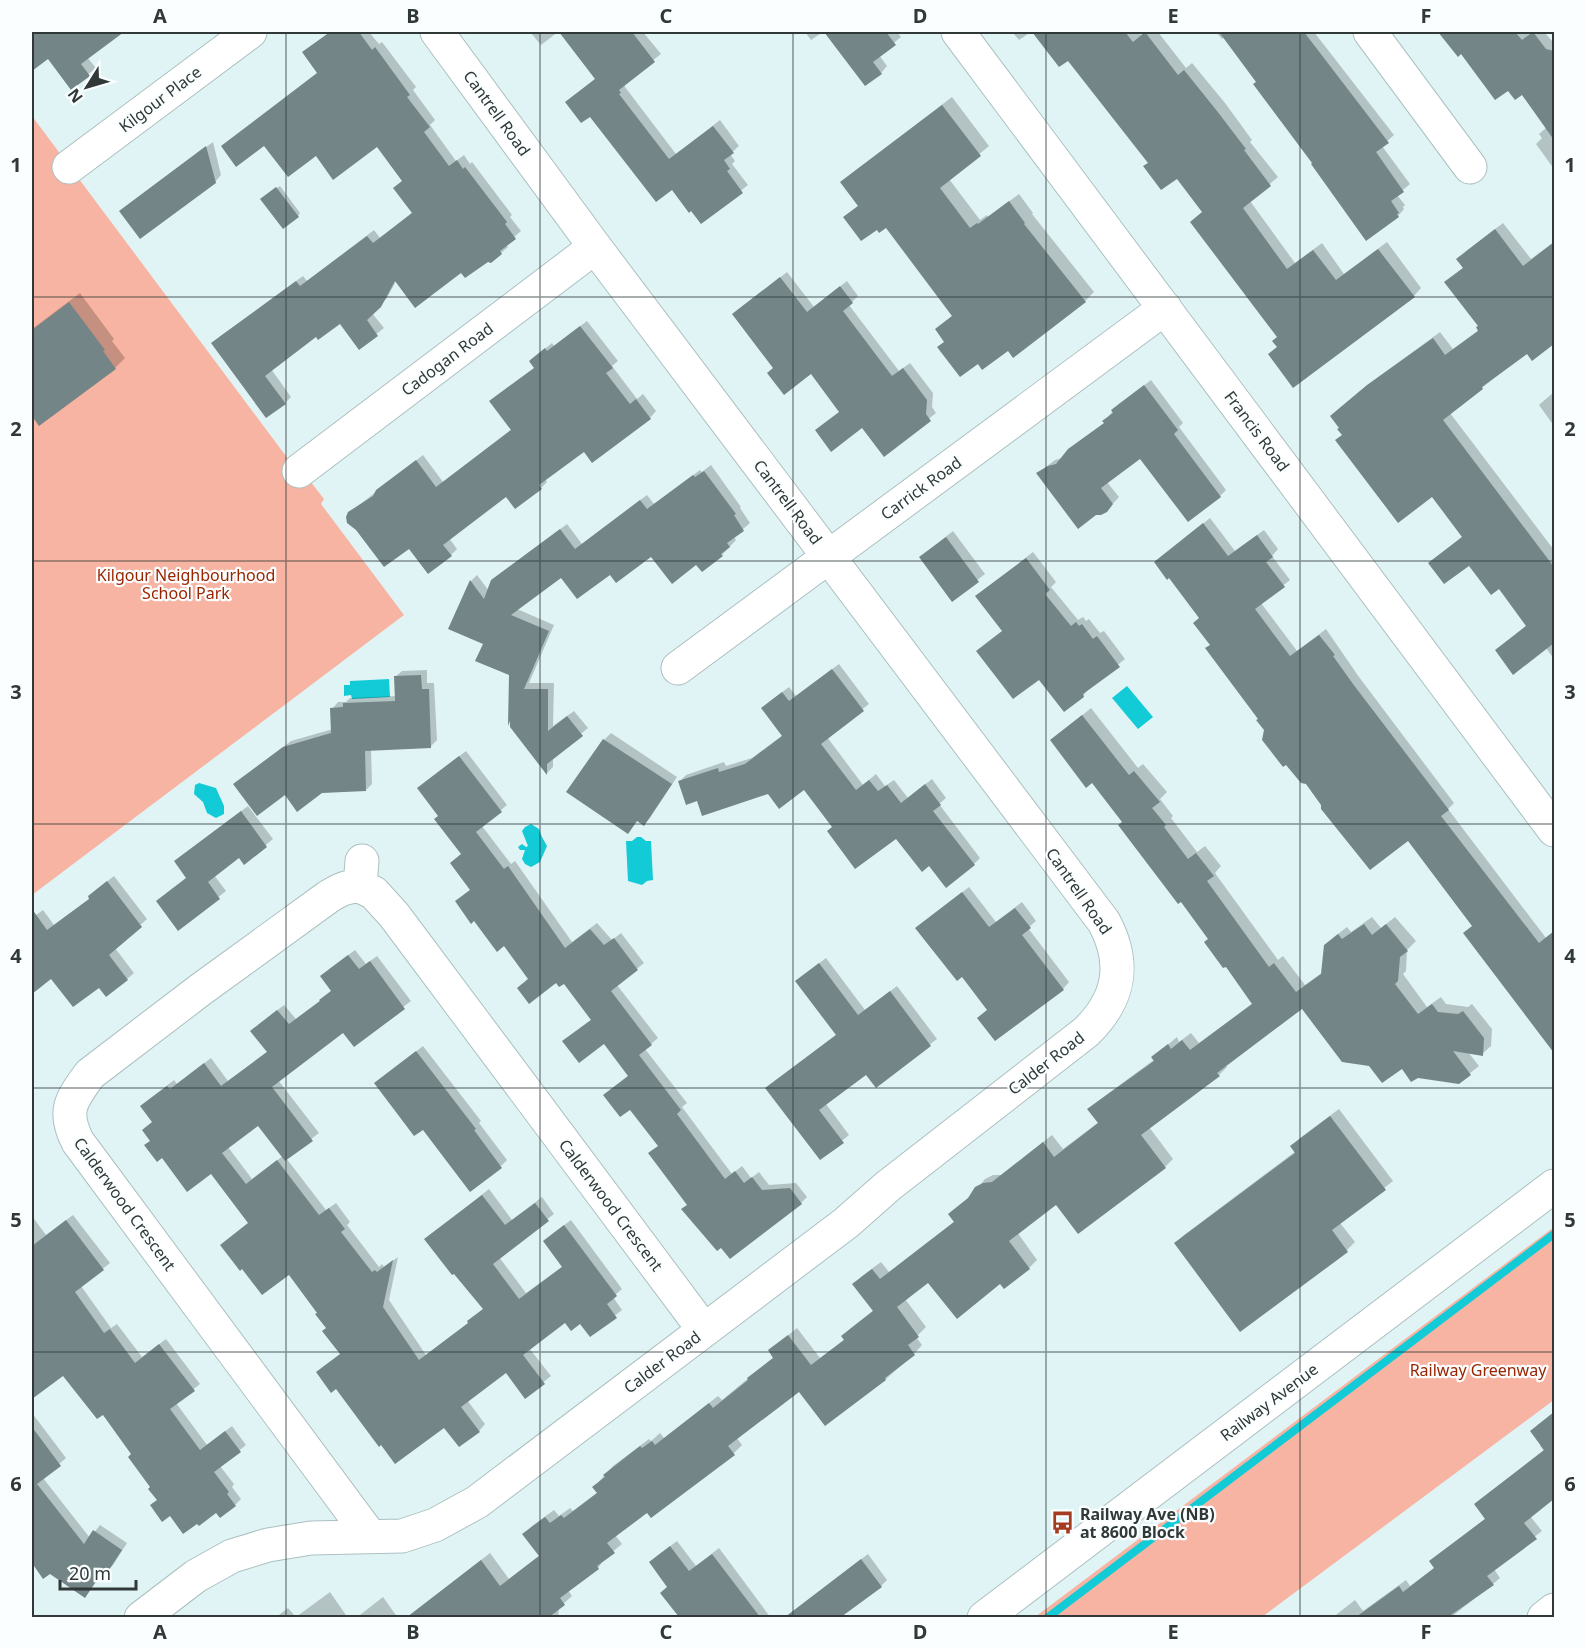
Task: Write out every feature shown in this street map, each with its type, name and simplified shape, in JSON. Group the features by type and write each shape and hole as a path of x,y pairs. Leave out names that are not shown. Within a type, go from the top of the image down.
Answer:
{"street":[{"name":"Kilgour Place","path":"69,167 250,32"},
{"name":"Cantrell Road","path":"437,32 595,247 1104,922 1115,947 1118,964 1116,981"},
{"name":"Francis Road","path":"958,32 1554,831"},
{"path":"1370,32 1470,167"},
{"name":"Cadogan Road","path":"299,471 595,247"},
{"name":"Carrick Road","path":"678,668 1165,308"},
{"name":"Calderwood Crescent","path":"370,1536 85,1151 69,1125 72,1103 90,1074 328,897 350,886 361,874 705,1330"},
{"name":"Calder Road","path":"141,1617 203,1571 232,1556 262,1547 310,1538 392,1537 412,1533 435,1525 467,1508 846,1223 888,1186 1086,1032 1103,1013 1116,981"},
{"name":"Railway Avenue","path":"984,1617 1554,1186"},
{"path":"1544,1617 1554,1610"}],"green space":[{"name":"Kilgour Neighbourhood School Park","path":"32,116 306,483 310,481 324,499 321,504 404,615 32,895"},
{"name":"Railway Greenway","path":"1554,1227 1554,1400 1262,1617 1035,1617"}],"water":[{"path":"389,679 390,697 352,699 351,695 344,696 344,685 350,685 350,681"},
{"path":"1127,686 1153,717 1138,729 1112,698"},
{"path":"199,783 216,788 224,806 224,814 216,818 207,813 203,802 194,794 195,785"},
{"path":"531,824 539,829 547,846 540,862 531,867 522,859 525,850 520,850 518,847 522,844 528,846 522,831"},
{"path":"637,837 651,841 653,880 642,885 628,881 626,841 632,841"}],"building":[{"path":"32,32 124,32 81,64 90,76 71,90 48,59 32,71"},
{"path":"330,32 359,32 372,50 375,47 410,95 407,97 430,127 424,132 449,166 457,160 463,169 465,167 507,222 505,224 516,239 500,251 502,254 491,263 488,262 465,278 461,273 415,308 395,281 381,307 367,320 378,336 359,350 340,324 318,340 316,337 265,376 286,404 266,418 211,343 296,281 300,286 367,236 373,243 412,213 393,188 402,181 377,147 333,180 316,156 288,177 264,146 236,167 221,146 317,73 302,52"},
{"path":"559,32 632,32 655,62 619,90 621,93 619,94 669,159 713,126 734,153 724,160 730,169 727,171 743,193 701,224 691,211 689,213 672,190 656,202 590,117 581,123 565,102 595,79"},
{"path":"824,32 886,32 896,45 873,62 882,74 865,86"},
{"path":"1032,32 1125,32 1133,42 1145,32 1178,75 1184,70 1246,149 1244,150 1271,186 1243,208 1287,269 1313,250 1336,280 1378,249 1415,297 1293,388 1268,354 1277,347 1272,341 1277,337 1190,222 1202,212 1177,179 1161,190 1143,166 1148,163 1068,61 1059,67"},
{"path":"1219,32 1304,32 1389,143 1376,152 1404,192 1391,201 1399,217 1366,241 1253,84 1256,82"},
{"path":"1438,32 1515,32 1522,40 1533,32 1546,49 1554,51 1554,140 1522,95 1515,100 1508,91 1495,100 1461,54 1458,57"},
{"path":"942,105 981,156 940,188 970,228 1009,201 1024,224 1086,302 1013,358 1008,351 982,370 978,364 960,377 937,347 944,342 935,329 952,316 886,228 879,233 877,230 861,241 843,217 858,206 840,182"},
{"path":"206,146 216,183 140,239 119,211"},
{"path":"276,187 299,217 283,229 260,199"},
{"path":"1495,229 1523,266 1554,242 1554,344 1532,361 1527,354 1482,387 1483,389 1443,420 1554,567 1554,643 1513,675 1495,650 1526,626 1499,589 1491,595 1469,566 1444,584 1428,563 1462,537 1432,497 1398,523 1335,440 1342,435 1330,416 1367,385 1433,338 1445,355 1478,331 1476,327 1478,326 1444,282 1463,268 1456,259"},
{"path":"780,277 807,312 840,286 853,303 843,311 892,376 903,368 927,400 926,414 931,421 884,457 862,428 831,452 815,430 839,412 811,374 784,395 767,373 773,368 732,314"},
{"path":"69,302 105,350 103,351 116,369 39,426 32,416 32,330"},
{"path":"580,326 613,368 606,373 630,404 636,399 651,419 592,463 584,452 539,485 542,489 515,509 506,497 443,545 452,556 428,574 409,549 384,567 356,530 347,523 348,512 373,496 376,490 416,460 436,487 511,430 489,401 534,368 529,361 545,348 547,351"},
{"path":"1144,385 1178,430 1174,434 1221,497 1188,522 1140,459 1101,488 1113,504 1107,512 1096,515 1078,529 1036,473 1056,464 1068,449 1104,423 1102,421 1113,413 1111,410"},
{"path":"704,471 736,514 734,515 744,531 727,543 730,547 721,554 723,556 702,572 696,565 672,584 651,557 616,583 610,575 577,599 561,578 511,615 549,631 524,689 548,689 548,731 567,716 583,736 547,764 547,775 510,727 510,721 508,726 509,675 475,661 483,644 448,629 470,580 484,599 491,580 560,529 575,549 640,500 647,509 693,475 695,477"},
{"path":"1203,523 1228,556 1257,535 1273,557 1266,562 1285,587 1255,609 1290,656 1319,635 1353,684 1449,810 1441,816 1539,943 1554,931 1554,1053 1463,933 1472,926 1408,841 1370,870 1321,809 1321,805 1306,784 1301,783 1286,765 1283,767 1262,740 1264,730 1256,720 1258,719 1205,648 1210,645 1193,623 1199,618 1154,562"},
{"path":"946,537 979,582 952,602 919,557"},
{"path":"1026,558 1050,590 1045,594 1071,626 1076,622 1079,626 1082,624 1093,639 1097,636 1120,667 1083,694 1084,697 1064,712 1039,680 1013,699 976,651 1002,631 975,596"},
{"path":"832,669 864,711 821,744 856,790 869,780 878,791 887,785 901,803 925,784 941,805 933,811 975,865 946,888 929,866 922,872 896,839 855,869 827,831 832,827 804,790 779,809 768,794 702,816 697,801 686,805 678,781 718,768 719,772 745,764 782,736 761,708 782,692 789,701"},
{"path":"421,675 422,689 429,689 431,748 365,751 366,791 322,793 297,812 285,795 257,816 233,784 283,747 331,733 330,708 343,707 343,703 395,701 394,676"},
{"path":"1082,715 1129,775 1134,771 1160,802 1152,808 1166,825 1164,827 1188,859 1196,853 1214,876 1207,881 1269,967 1274,963 1296,992 1321,974 1324,945 1338,934 1342,939 1364,924 1372,935 1386,924 1408,951 1400,957 1398,981 1395,984 1418,1014 1432,1004 1438,1012 1458,1014 1463,1011 1484,1038 1483,1056 1453,1051 1471,1075 1459,1084 1418,1078 1411,1082 1402,1069 1382,1083 1369,1066 1342,1062 1302,1009 1217,1073 1220,1076 1141,1135 1166,1168 1078,1234 1056,1205 1009,1241 1030,1269 1004,1289 1000,1284 957,1319 928,1283 897,1307 919,1337 908,1345 915,1355 825,1426 799,1392 728,1446 735,1455 651,1518 647,1513 607,1543 615,1553 597,1566 599,1569 560,1598 565,1605 549,1617 407,1617 481,1560 500,1586 539,1556 522,1534 545,1517 550,1523 561,1515 564,1518 597,1493 592,1487 605,1477 603,1475 640,1446 642,1448 652,1441 655,1445 709,1403 713,1408 773,1358 768,1350 788,1335 811,1365 844,1340 841,1336 873,1311 852,1284 872,1269 880,1279 954,1222 948,1214 968,1198 975,1187 992,1182 1043,1142 1054,1157 1098,1123 1087,1109 1154,1061 1151,1057 1168,1044 1171,1049 1182,1040 1190,1050 1252,1004 1226,967 1223,968 1204,942 1208,939 1181,902 1178,904 1118,825 1122,822 1092,783 1086,788 1050,740"},
{"path":"603,739 672,784 644,826 637,821 628,834 566,792"},
{"path":"459,756 502,812 476,832 504,869 508,866 565,948 590,929 604,945 614,938 638,970 611,991 652,1045 639,1055 681,1110 677,1114 725,1179 735,1171 744,1183 752,1177 762,1190 790,1188 802,1204 730,1259 721,1248 717,1251 681,1209 687,1205 648,1153 658,1146 630,1110 620,1117 603,1095 628,1076 604,1044 579,1063 562,1041 591,1020 564,984 559,987 556,983 529,1004 517,988 528,979 504,946 497,952 474,921 471,924 455,901 470,890 450,863 461,854 434,819 438,816 417,788"},
{"path":"241,811 267,847 244,865 239,858 208,882 220,899 178,931 156,901 186,878 174,861"},
{"path":"107,881 142,927 109,955 128,980 106,997 99,988 73,1007 51,979 32,994 32,909 47,930 89,899 88,896"},
{"path":"962,892 989,927 1015,908 1031,928 1022,935 1064,990 995,1041 977,1018 987,1010 962,977 957,981 915,928"},
{"path":"348,955 359,969 370,961 405,1009 354,1047 343,1033 272,1087 313,1141 285,1161 258,1126 222,1153 246,1184 277,1160 319,1215 329,1208 345,1229 341,1232 372,1272 375,1270 377,1272 393,1260 383,1307 419,1360 483,1309 424,1239 482,1195 505,1225 535,1203 549,1221 493,1264 519,1299 562,1267 543,1241 564,1225 617,1296 607,1304 617,1318 590,1337 580,1324 571,1331 565,1323 523,1355 545,1384 525,1399 506,1373 461,1407 480,1432 459,1447 444,1428 395,1464 381,1445 379,1447 336,1389 331,1393 316,1372 340,1354 322,1331 326,1328 315,1314 317,1313 289,1275 262,1295 220,1245 248,1223 211,1174 187,1192 162,1158 157,1162 144,1145 150,1141 142,1130 152,1122 140,1106 167,1086 170,1089 204,1063 221,1086 267,1052 250,1031 277,1010 289,1024 320,1001 331,991 320,976"},
{"path":"819,963 858,1015 890,991 931,1046 876,1088 866,1075 819,1110 844,1143 820,1160 765,1088 836,1035 795,981"},
{"path":"416,1051 476,1129 474,1130 502,1168 470,1192 423,1130 414,1136 374,1083"},
{"path":"1330,1116 1386,1190 1332,1230 1348,1252 1240,1332 1174,1243 1295,1153 1290,1146"},
{"path":"66,1220 104,1270 75,1292 104,1333 110,1329 135,1363 159,1344 195,1391 170,1409 200,1450 225,1431 241,1452 214,1472 236,1506 220,1518 216,1513 199,1526 197,1524 183,1534 170,1516 162,1522 150,1505 157,1500 128,1457 131,1454 103,1415 97,1419 63,1376 32,1399 32,1246"},
{"path":"1554,1412 1554,1499 1524,1523 1537,1539 1487,1576 1494,1585 1448,1617 1356,1617 1399,1586 1403,1592 1434,1568 1429,1561 1485,1519 1474,1504 1544,1450 1530,1431"},
{"path":"32,1427 61,1466 37,1484 84,1544 93,1530 122,1550 107,1573 103,1571 85,1598 50,1574 43,1579 32,1563"},
{"path":"670,1546 689,1571 712,1554 760,1617 679,1617 660,1593 667,1587 649,1562"},
{"path":"861,1559 882,1587 841,1617 785,1617"}],"waterway":[{"path":"1047,1618 1554,1234"}],"place":[{"name":"Railway Ave (NB) at 8600 Block","path":"1062,1523"}]}
